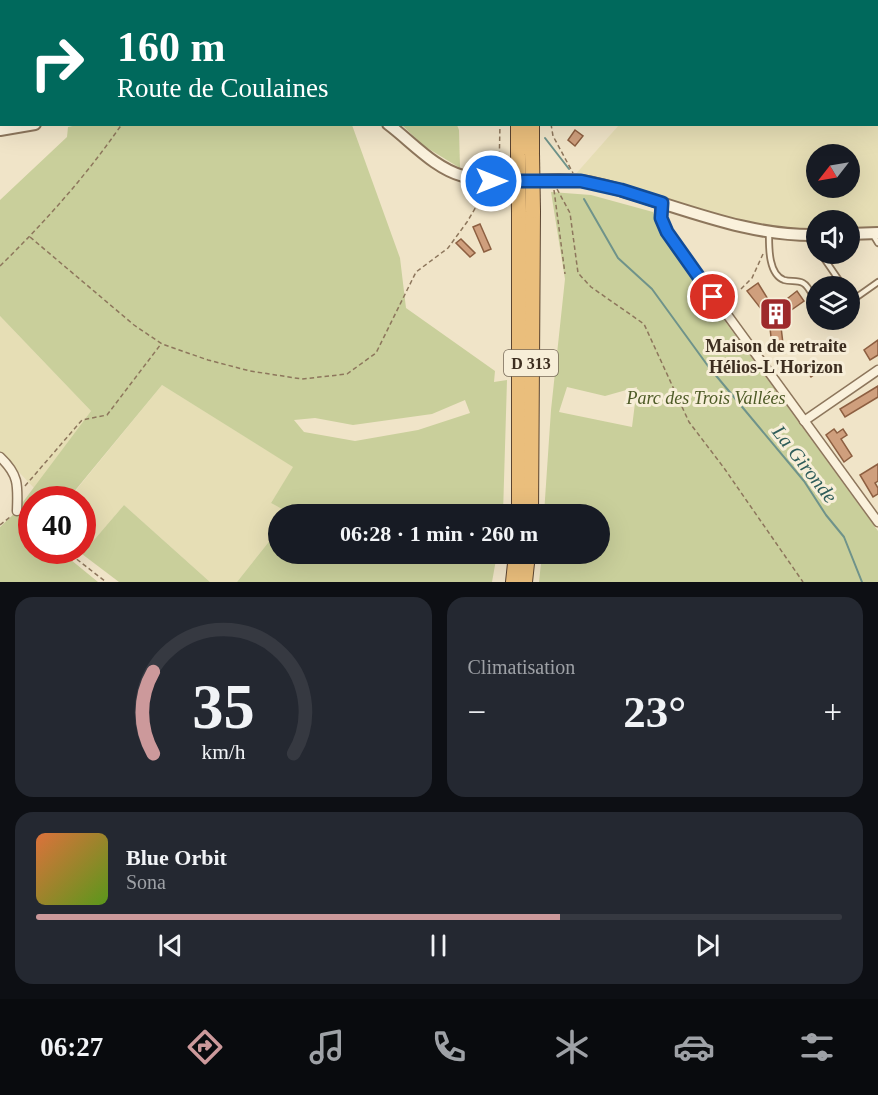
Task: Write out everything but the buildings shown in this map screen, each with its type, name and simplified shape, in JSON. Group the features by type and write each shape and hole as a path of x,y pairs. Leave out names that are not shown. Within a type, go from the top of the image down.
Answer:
{"highway":[{"name":"D 313","path":"518,126 525,155 531,504"},
{"name":"D 313","path":"525,155 532,126"},
{"name":"D 313","path":"519,504 526,211"},
{"path":"513,582 515,564"},
{"path":"525,582 527,564"}],"street":[{"path":"0,130 23,126"},
{"path":"390,126 420,151 461,175 495,181 578,181 621,190 747,228 769,233 806,236"},
{"path":"662,203 661,218 667,232 878,522"},
{"path":"860,235 876,237"},
{"path":"804,421 878,370"},
{"path":"0,457 12,469 18,486"},
{"path":"17,511 18,495"}],"lane":[{"path":"769,233 768,251 778,275 783,280 802,282 806,286"},
{"path":"860,295 878,282"}],"path":[{"path":"0,266 30,237 72,190 120,126"},
{"path":"30,237 134,325 162,344 208,360 250,371 302,379 347,374 376,353 416,272 448,248 495,181 500,126"},
{"path":"551,126 553,136 578,181"},
{"path":"553,180 565,274"},
{"path":"553,180 570,213 578,273 591,288 644,324 689,422 724,468 803,582"},
{"path":"741,289 752,278 763,255"},
{"path":"26,486 82,420 107,415 162,344"},
{"path":"0,525 17,511"},
{"path":"83,564 106,582"}],"shaded area":[{"path":"618,126 878,126 878,230 860,231 860,210 806,210 806,230 760,227 658,198 649,193 574,176"},
{"path":"0,316 91,411 35,486 32,486 0,452"},
{"path":"162,385 294,467 271,503 273,504 268,504 268,543 237,582 210,582 124,505 96,538 96,486 79,486"}],"green space":[{"path":"73,126 352,126 400,258 406,308 495,371 494,382 507,380 503,504 273,504 271,503 293,467 162,385 79,486 35,486 91,411 0,316 0,200 67,137 68,127","holes":["465,400 470,413 418,430 355,441 304,432 294,420 315,418 353,425 432,414"]},
{"path":"403,126 457,126 460,168 424,146"},
{"name":"Parc des Trois Vallées","path":"551,192 591,195 653,212 662,235 878,531 878,582 539,582 541,564 610,564 610,504 545,504 551,410 565,279","holes":["567,387 605,396 637,387 632,427 559,412"]},
{"path":"124,505 210,582 119,582 95,564 96,538"},
{"path":"16,512 18,514 18,564 76,564 98,582 0,582 0,527"},
{"path":"268,543 268,564 495,564 492,582 237,582"}],"waterway":[{"name":"La Gironde","path":"545,138 569,169"},
{"name":"La Gironde","path":"584,199 618,258 652,289 708,366 804,481 826,515 844,537 862,582"}],"place":[{"name":"Maison de retraite Hélios-L'Horizon","path":"776,314"}],"route":[{"path":"491,181 581,181 662,203 661,218 667,232 713,297"}]}
